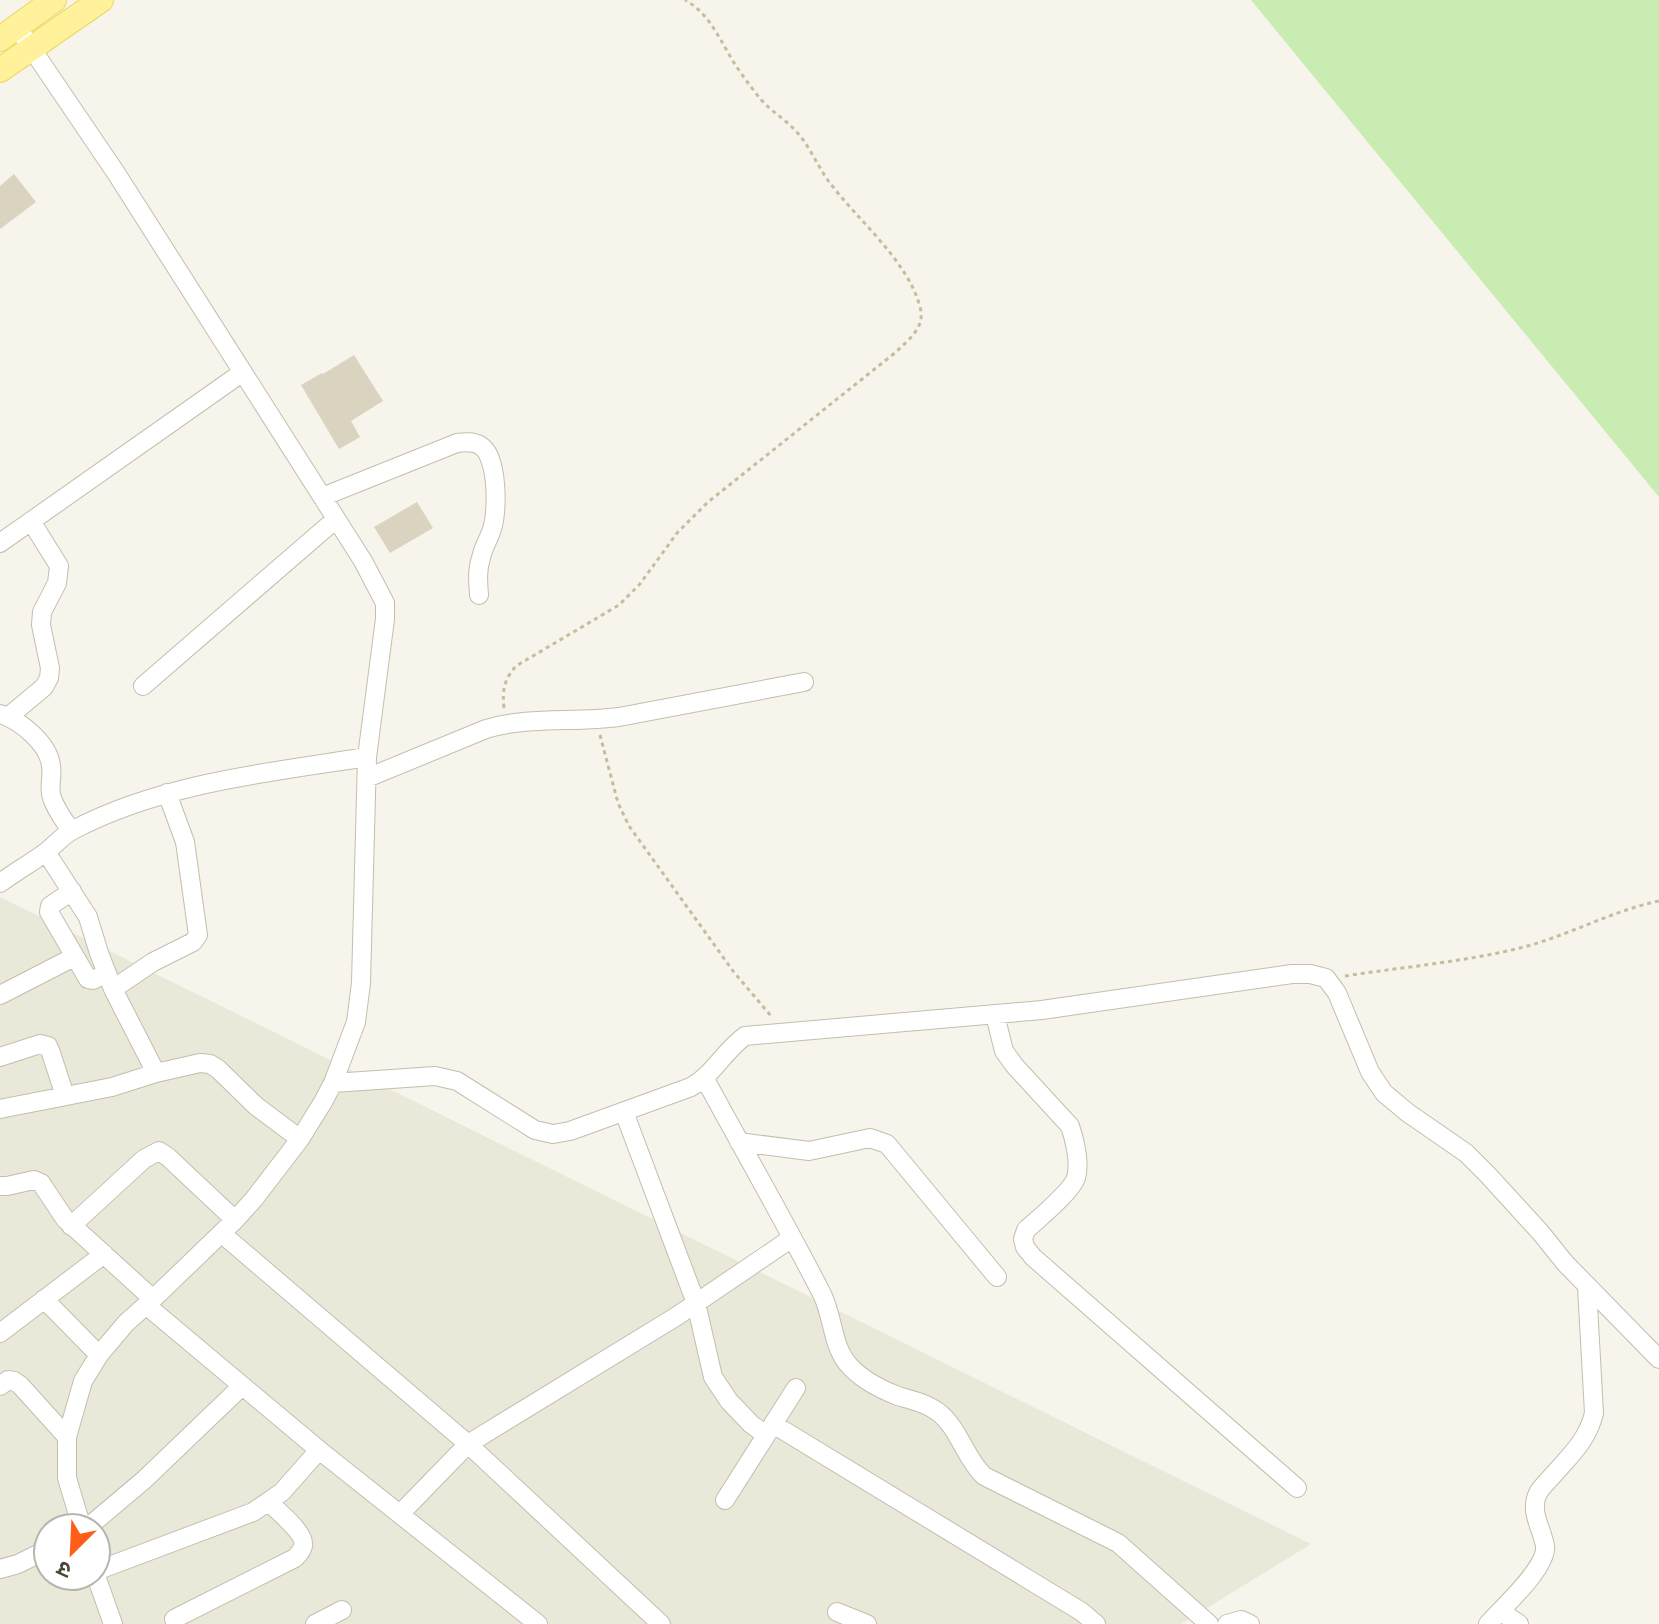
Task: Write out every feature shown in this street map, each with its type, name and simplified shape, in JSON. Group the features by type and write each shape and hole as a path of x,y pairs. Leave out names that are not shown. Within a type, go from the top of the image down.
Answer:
{"main road":[{"path":"8,33 54,0"},
{"path":"0,70 101,0"}],"street":[{"path":"8,33 31,47 116,173 363,561 385,603 367,757 361,983 356,1022 333,1083 300,1139 228,1227 126,1323 99,1355 83,1381 67,1437 67,1478 79,1512"},
{"path":"0,543 243,372"},
{"path":"322,497 457,443 475,443 484,447 493,468 496,505 492,532 481,557 479,595"},
{"path":"143,686 336,519"},
{"path":"31,521 59,566 57,583 42,612 49,678 44,687 4,715 33,736 49,756 52,767 50,795 71,831"},
{"path":"367,778 505,723 575,718 596,720 804,682"},
{"path":"0,883 71,831 104,815 167,793 367,757"},
{"path":"72,891 50,906 49,912 88,979 110,981 193,942 198,935 187,853 167,793"},
{"path":"46,852 88,917 110,981 156,1073"},
{"path":"0,995 74,957"},
{"path":"333,1083 435,1076 457,1081 518,1121 535,1130 553,1134 570,1131 691,1087 705,1079 732,1046 745,1036 1042,1010 1310,974 1326,978 1337,993 1370,1072 1384,1093 1466,1153 1587,1287 1659,1359"},
{"path":"995,1015 1004,1051 1070,1126 1074,1139 1075,1180 1026,1230 1023,1239 1025,1247 1297,1488"},
{"path":"0,1057 40,1044 48,1046 65,1096"},
{"path":"0,1109 112,1087 200,1063 210,1064 256,1106 300,1139"},
{"path":"705,1079 824,1298 841,1354 857,1373 895,1395 919,1402 939,1413 984,1476 1118,1543 1209,1624"},
{"path":"624,1112 696,1303 713,1377 729,1401 751,1424 770,1430 1082,1612 1096,1624"},
{"path":"739,1142 809,1151 870,1138 887,1144 997,1277"},
{"path":"71,1226 144,1159 159,1151 168,1157 228,1227 661,1624"},
{"path":"0,1186 34,1180 41,1183 71,1226 242,1386 538,1624"},
{"path":"400,1514 468,1444 696,1303 792,1238"},
{"path":"1,1330 104,1254"},
{"path":"1519,1624 1494,1617 1543,1560 1546,1548 1535,1516 1539,1491 1591,1428 1594,1413 1587,1287"},
{"path":"44,1299 99,1355"},
{"path":"0,1386 8,1380 14,1381 67,1437"},
{"path":"104,1512 145,1479 242,1386"},
{"path":"725,1500 796,1388"},
{"path":"112,1568 232,1521 269,1502 282,1492 319,1450"},
{"path":"174,1619 295,1558 304,1542 301,1535 269,1502"},
{"path":"0,1569 32,1557"},
{"path":"102,1592 113,1624"},
{"path":"315,1624 342,1610"},
{"path":"837,1612 867,1624"},
{"path":"1227,1624 1241,1620 1250,1624"}],"path":[{"path":"505,723 504,685 516,666 630,596 690,518 896,352 921,323 921,309 900,267 829,182 795,130 761,101 708,19 685,0"},
{"path":"596,720 618,803 629,826 733,971 785,1033"},
{"path":"1326,978 1521,948 1659,901"}],"shaded area":[{"path":"0,897 1311,1544 1181,1624 0,1624"}],"green space":[{"path":"1251,0 1659,0 1659,497"}],"building":[{"path":"14,174 36,202 0,229 0,186"},
{"path":"354,355 383,401 351,421 360,437 339,449 301,385"},
{"path":"417,502 433,528 390,553 374,527"}]}
